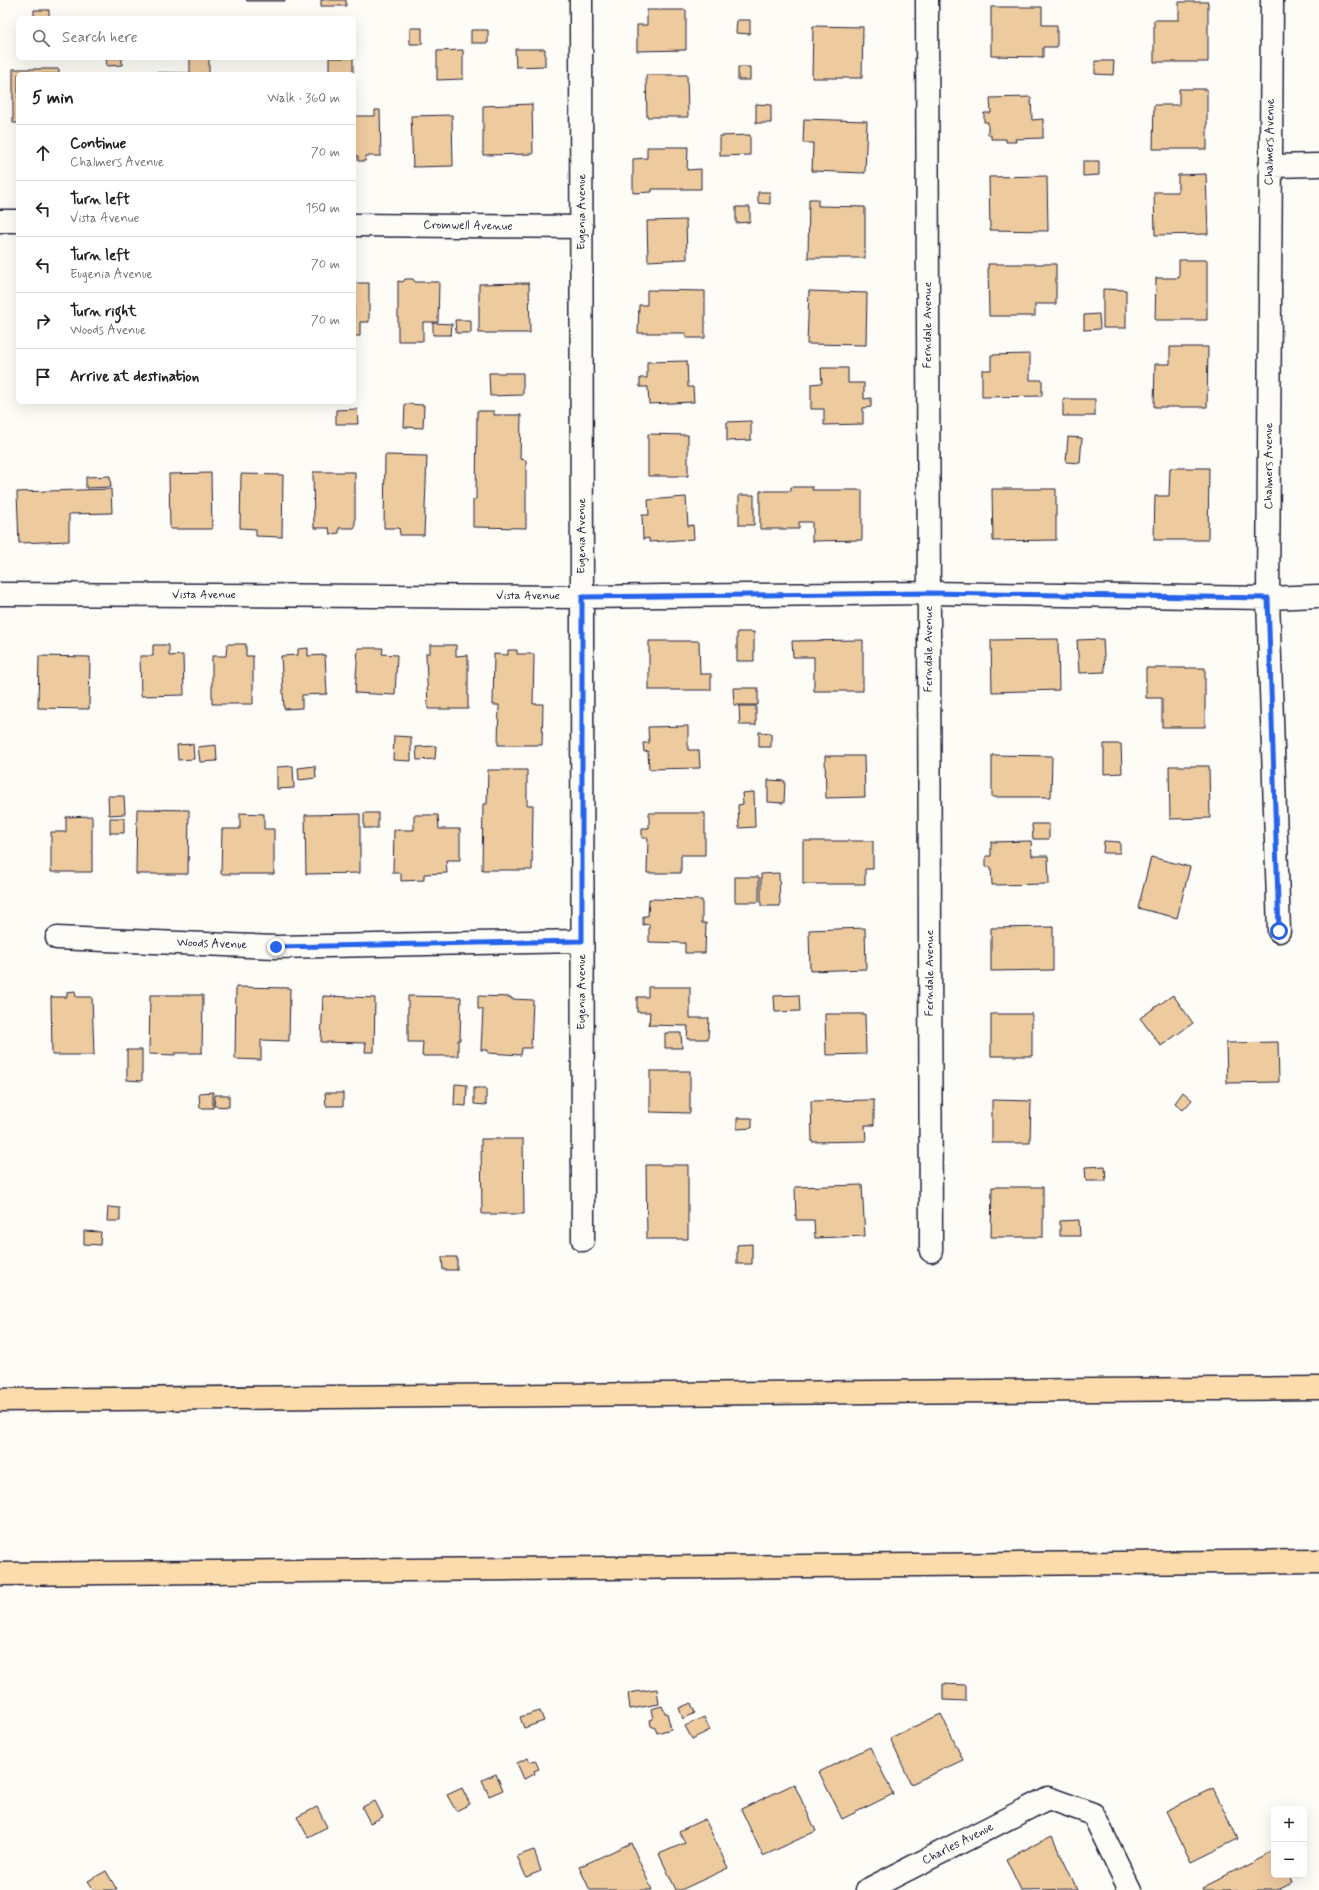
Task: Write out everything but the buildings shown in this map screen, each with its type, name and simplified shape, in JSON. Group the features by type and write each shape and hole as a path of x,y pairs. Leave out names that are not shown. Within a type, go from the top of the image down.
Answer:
{"highway":[{"path":"0,1400 1319,1388"},
{"path":"0,1574 1319,1561"}],"street":[{"name":"Eugenia Avenue","path":"582,0 583,1240"},
{"name":"Ferndale Avenue","path":"927,0 931,1250"},
{"name":"Chalmers Avenue","path":"1272,0 1268,598 1279,931"},
{"path":"1270,166 1319,165"},
{"path":"0,221 16,221"},
{"name":"Cromwell Avenue","path":"356,225 582,228"},
{"name":"Vista Avenue","path":"0,594 582,597 928,593 1268,598 1319,596"},
{"name":"Woods Avenue","path":"57,938 276,947 582,941"},
{"name":"Charles Avenue","path":"867,1890 1048,1798 1093,1814 1130,1890"}],"route":[{"path":"276,947 582,941 582,597 928,593 1268,598 1279,931"}]}
